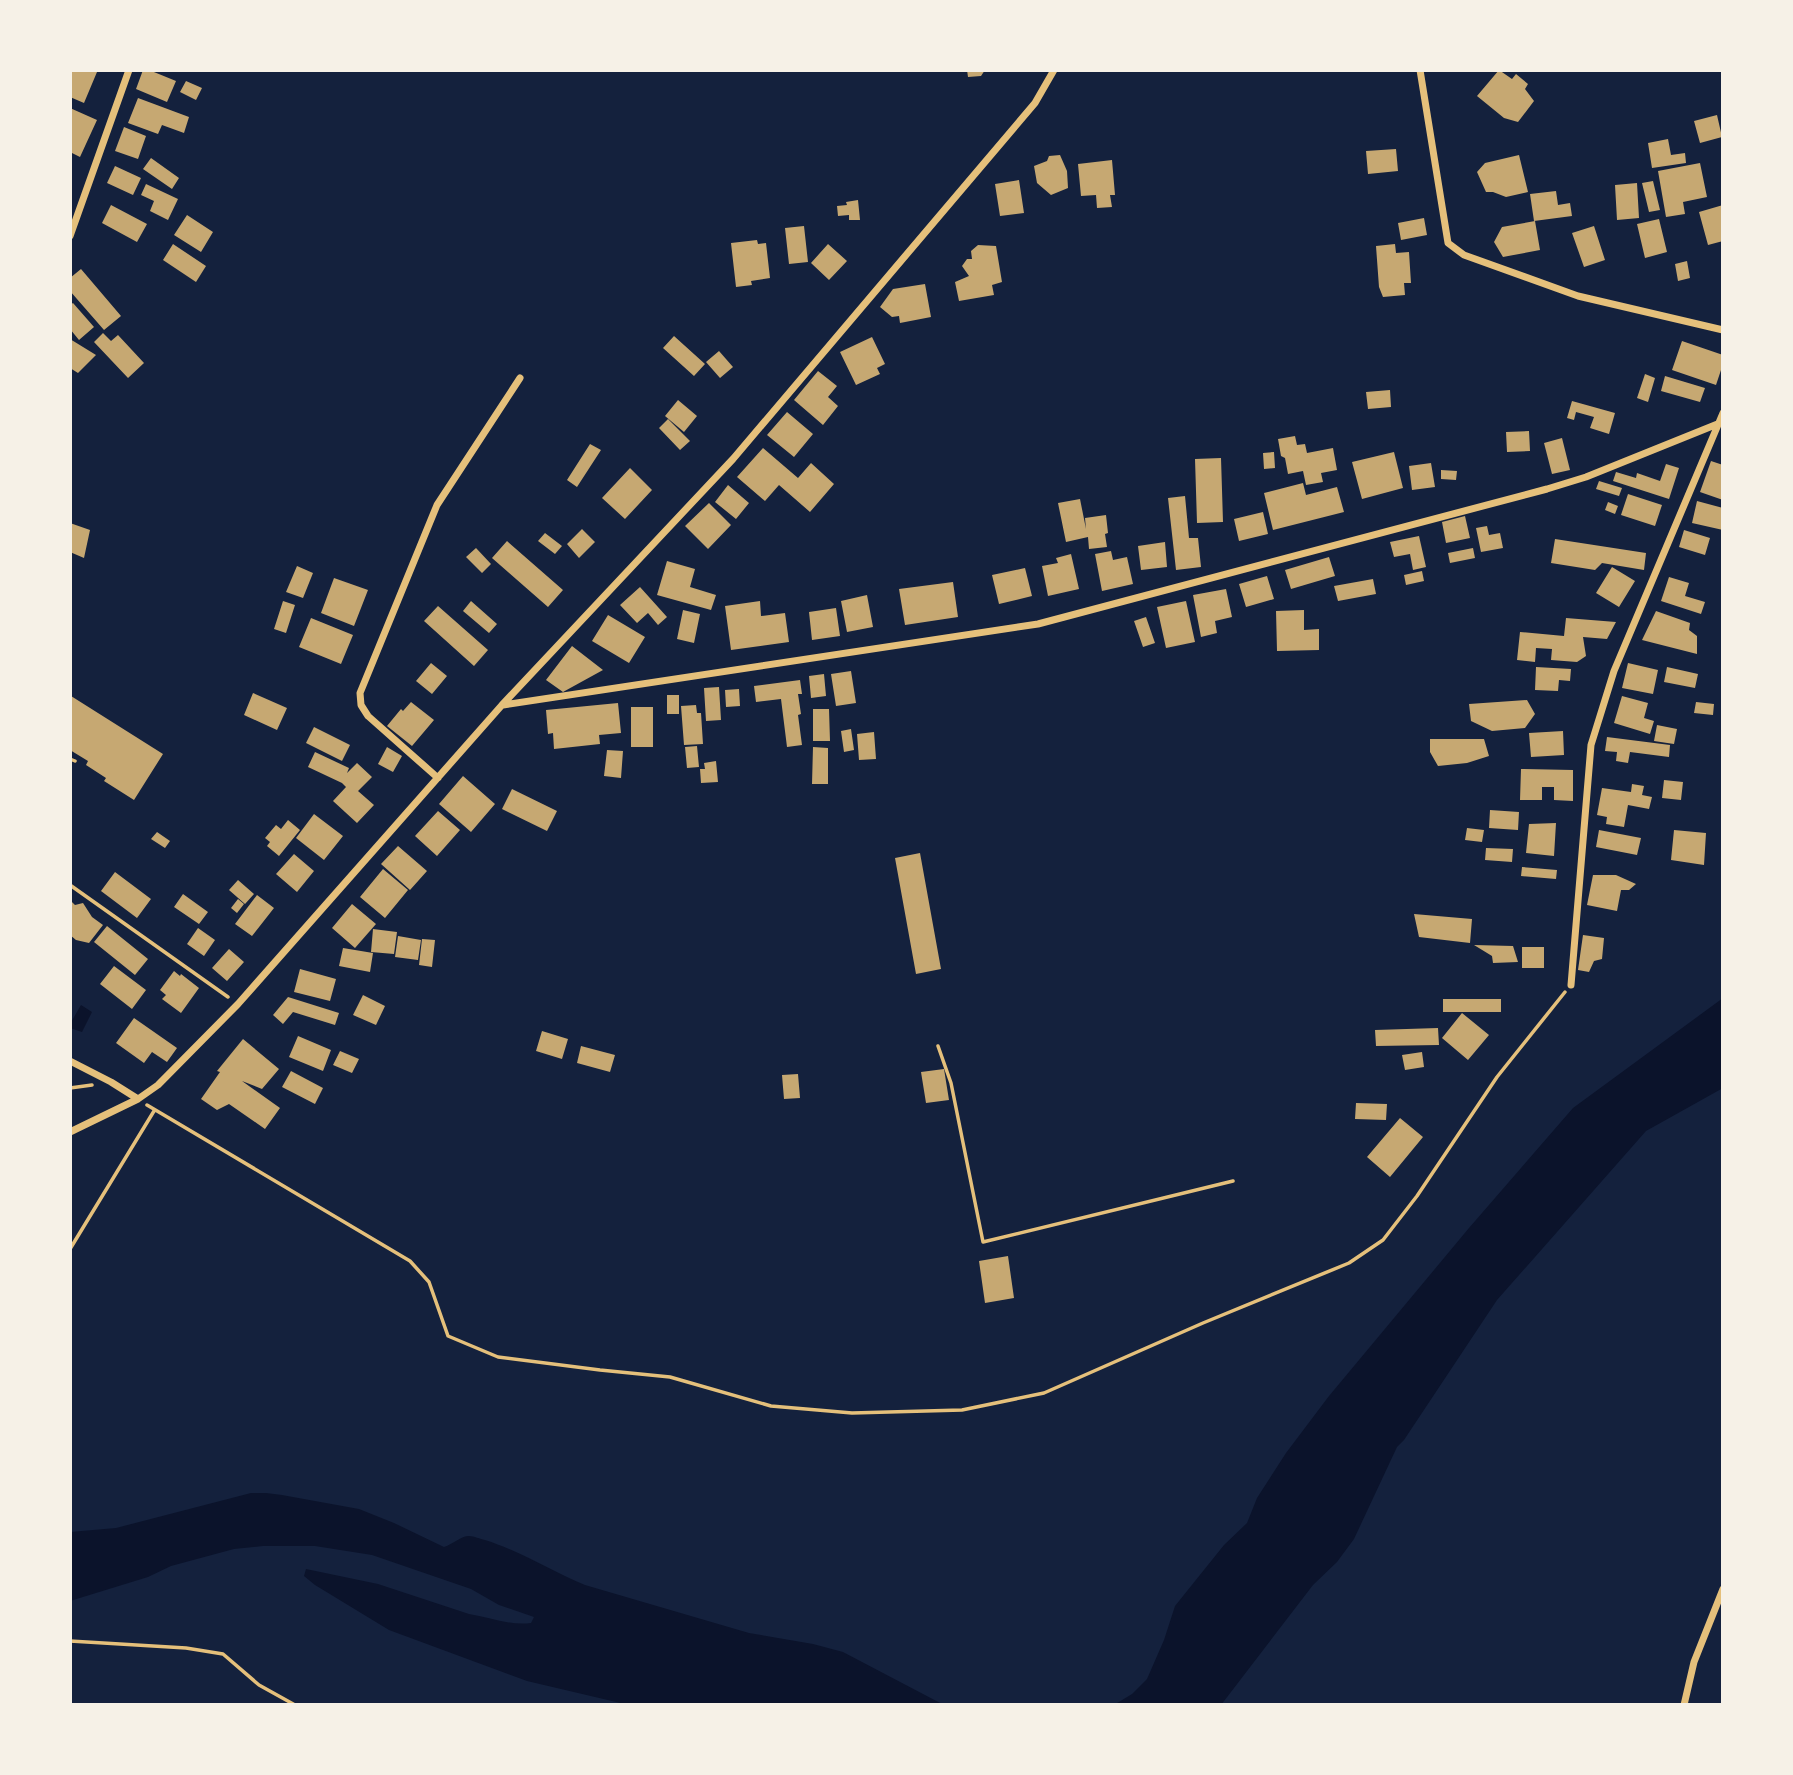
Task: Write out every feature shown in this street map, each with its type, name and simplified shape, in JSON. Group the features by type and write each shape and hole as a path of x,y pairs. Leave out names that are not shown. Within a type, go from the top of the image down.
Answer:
{"street":[{"path":"70,236 129,70"},
{"path":"70,1132 138,1099 158,1085 239,1004 502,705 733,458 1035,103 1054,70"},
{"path":"1420,70 1448,243 1464,255 1577,296 1723,330"},
{"path":"438,778 368,716 361,705 360,693 437,505 520,378"},
{"path":"1571,985 1591,745 1614,671 1723,414"},
{"path":"502,705 1038,624 1547,489 1586,477 1720,423"},
{"path":"70,1061 138,1099"},
{"path":"1684,1705 1695,1662 1723,1589"}],"path":[{"path":"70,885 239,1004"},
{"path":"138,1099 154,1111 410,1261 429,1282 448,1336 498,1357 670,1377 771,1406 852,1413 962,1409 1044,1393 1349,1263 1383,1240 1417,1196 1496,1077 1571,985"},
{"path":"938,1046 951,1083 983,1242 1233,1181"},
{"path":"70,1249 154,1111"},
{"path":"70,1640 186,1648 222,1654 259,1685 295,1705"}],"water":[{"path":"1723,998 1723,1088 1646,1131 1497,1300 1397,1447 1354,1539 1337,1562 1313,1585 1221,1705 1114,1705 1132,1694 1147,1679 1175,1606 1224,1545 1247,1523 1257,1498 1286,1453 1329,1396 1469,1228 1573,1108"},
{"path":"81,1005 92,1012 82,1032 70,1028"},
{"path":"251,1493 282,1495 359,1509 444,1547 466,1536 473,1536 511,1550 585,1585 749,1633 843,1652 944,1705 629,1705 527,1681 389,1630 304,1576 306,1569 378,1584 469,1614 507,1622 531,1623 534,1617 499,1605 471,1589 372,1555 315,1546 234,1549 171,1566 148,1577 70,1601 70,1532 116,1528"}],"building":[{"path":"70,70 97,72 84,103 70,97"},
{"path":"143,70 176,81 167,102 136,89"},
{"path":"967,70 985,70 981,76 968,77"},
{"path":"1499,70 1512,79 1516,74 1528,84 1525,89 1534,101 1518,122 1504,118 1477,96"},
{"path":"186,81 202,88 196,100 180,92"},
{"path":"138,98 189,117 184,133 162,125 158,134 128,123"},
{"path":"70,108 97,120 80,157 70,152"},
{"path":"1717,115 1722,137 1700,143 1694,121"},
{"path":"124,127 146,136 138,159 115,151"},
{"path":"1668,139 1671,155 1685,153 1686,163 1652,168 1648,143"},
{"path":"1396,149 1398,171 1368,174 1366,151"},
{"path":"1060,155 1067,171 1068,188 1051,195 1037,183 1034,166 1047,161 1049,156"},
{"path":"1519,155 1528,192 1506,197 1486,192 1477,172 1485,163"},
{"path":"151,158 179,178 172,189 143,169"},
{"path":"1112,160 1115,195 1110,195 1112,207 1097,208 1096,195 1081,196 1078,164"},
{"path":"1700,163 1707,197 1683,202 1685,214 1666,217 1658,171"},
{"path":"115,166 141,178 133,195 107,183"},
{"path":"1019,180 1024,213 1000,216 995,184"},
{"path":"1653,181 1660,210 1649,212 1642,183"},
{"path":"1637,183 1639,218 1617,220 1615,185"},
{"path":"146,184 178,199 168,220 150,211 154,201 141,195"},
{"path":"1556,191 1558,205 1570,203 1572,216 1534,221 1530,194"},
{"path":"858,200 860,220 849,220 849,215 838,216 837,206"},
{"path":"111,205 147,224 137,242 102,223"},
{"path":"1723,205 1723,241 1708,245 1699,212"},
{"path":"187,215 213,232 201,252 174,235"},
{"path":"1424,218 1427,235 1401,240 1398,223"},
{"path":"1659,219 1667,252 1645,258 1637,224"},
{"path":"1535,221 1540,250 1503,257 1494,242 1502,227"},
{"path":"804,226 808,262 789,264 785,228"},
{"path":"1594,226 1605,260 1584,267 1572,233"},
{"path":"757,240 758,244 766,243 770,278 751,281 752,285 736,287 731,243"},
{"path":"173,244 206,266 196,282 163,260"},
{"path":"828,244 847,261 829,280 811,263"},
{"path":"1395,244 1396,253 1409,252 1411,283 1404,283 1405,295 1383,297 1379,287 1376,246"},
{"path":"978,245 996,246 1002,282 992,285 994,295 959,301 955,282 969,276 962,266 967,259 972,259 971,251"},
{"path":"1687,261 1690,278 1678,281 1675,264"},
{"path":"81,269 121,316 104,330 70,291 70,278"},
{"path":"925,284 931,317 900,323 899,316 892,317 880,307 893,289"},
{"path":"73,303 94,327 79,340 70,329 70,305"},
{"path":"103,333 111,341 118,335 144,363 128,378 94,342"},
{"path":"674,336 705,364 694,376 663,348"},
{"path":"872,337 885,364 877,368 880,374 856,385 840,352"},
{"path":"70,339 96,355 78,373 70,368"},
{"path":"1682,341 1723,355 1716,385 1672,370"},
{"path":"719,351 733,367 720,378 706,362"},
{"path":"818,371 837,386 828,397 838,406 823,425 794,400"},
{"path":"1645,374 1655,378 1648,402 1637,398"},
{"path":"1665,376 1705,388 1700,402 1661,391"},
{"path":"1390,390 1391,407 1368,409 1366,392"},
{"path":"678,400 697,416 684,432 665,416"},
{"path":"1572,401 1615,413 1609,434 1590,428 1594,417 1576,412 1574,420 1567,418"},
{"path":"787,412 813,434 794,457 767,435"},
{"path":"668,419 690,441 680,450 659,428"},
{"path":"1529,431 1530,451 1507,452 1506,432"},
{"path":"1295,436 1297,445 1305,444 1307,453 1333,448 1337,470 1321,473 1323,482 1306,485 1303,471 1288,474 1278,439"},
{"path":"1562,438 1570,470 1552,474 1544,443"},
{"path":"590,444 601,450 577,487 567,480"},
{"path":"763,448 798,478 811,463 834,484 810,512 779,485 765,501 737,477"},
{"path":"1274,452 1275,468 1264,469 1263,453"},
{"path":"1394,452 1403,488 1362,499 1352,462"},
{"path":"1221,458 1223,522 1197,523 1195,459"},
{"path":"1711,461 1723,465 1723,500 1700,492"},
{"path":"1431,463 1435,487 1412,490 1409,466"},
{"path":"1666,464 1679,468 1669,499 1613,481 1616,472 1636,478 1637,473 1660,481"},
{"path":"630,468 652,490 625,519 602,498"},
{"path":"1441,470 1457,471 1456,480 1441,479"},
{"path":"1599,481 1622,488 1619,496 1596,489"},
{"path":"1303,483 1306,495 1337,487 1344,512 1273,530 1264,493"},
{"path":"728,485 749,503 736,519 715,502"},
{"path":"1628,494 1662,505 1655,526 1621,515"},
{"path":"1185,496 1189,538 1198,538 1201,567 1176,570 1168,498"},
{"path":"1080,499 1086,529 1085,518 1106,515 1107,547 1089,549 1088,537 1066,542 1058,503"},
{"path":"1697,501 1723,508 1723,530 1692,523"},
{"path":"1608,502 1618,506 1615,514 1605,510"},
{"path":"709,503 731,525 708,549 685,526"},
{"path":"1263,512 1268,534 1239,541 1234,519"},
{"path":"1465,516 1470,538 1446,543 1442,522"},
{"path":"70,523 90,530 84,558 70,552"},
{"path":"1487,526 1489,535 1500,533 1503,548 1481,552 1476,528"},
{"path":"582,529 595,542 579,558 567,544"},
{"path":"1684,530 1710,538 1705,555 1679,547"},
{"path":"545,533 562,546 555,554 538,541"},
{"path":"1419,536 1426,567 1413,570 1410,554 1394,557 1390,542"},
{"path":"1555,539 1646,553 1644,570 1602,563 1595,570 1551,563"},
{"path":"507,541 563,590 548,607 492,558"},
{"path":"1165,542 1167,567 1141,570 1138,546"},
{"path":"476,548 491,564 482,573 466,557"},
{"path":"1473,548 1475,558 1450,563 1448,553"},
{"path":"1111,551 1113,560 1127,557 1133,584 1102,591 1095,554"},
{"path":"1071,554 1079,589 1048,596 1042,566 1058,563 1056,558"},
{"path":"1329,557 1335,576 1291,589 1285,570"},
{"path":"667,561 695,569 690,587 716,595 711,610 657,595"},
{"path":"297,566 313,573 303,598 286,592"},
{"path":"1612,567 1635,581 1619,607 1596,593"},
{"path":"1025,568 1032,596 999,604 992,575"},
{"path":"1422,571 1424,581 1406,585 1404,575"},
{"path":"1267,576 1274,599 1246,607 1239,584"},
{"path":"1669,577 1689,583 1685,596 1705,602 1701,614 1661,601"},
{"path":"334,578 368,590 354,626 321,613"},
{"path":"1373,579 1376,594 1338,601 1334,586"},
{"path":"953,582 958,617 905,625 899,589"},
{"path":"640,587 667,617 658,625 648,613 637,623 620,605"},
{"path":"1226,589 1232,617 1215,621 1217,633 1201,637 1193,595"},
{"path":"867,595 873,627 847,632 841,601"},
{"path":"283,601 295,605 286,633 274,629"},
{"path":"471,601 497,624 489,633 463,611"},
{"path":"760,601 761,616 785,613 789,642 731,650 725,606"},
{"path":"1186,601 1195,642 1166,648 1157,607"},
{"path":"438,606 488,650 474,666 424,621"},
{"path":"836,608 840,636 812,640 809,612"},
{"path":"683,610 700,614 694,643 677,639"},
{"path":"1304,610 1304,630 1319,629 1319,650 1277,651 1276,611"},
{"path":"1656,611 1690,623 1689,630 1697,636 1697,654 1642,640"},
{"path":"608,615 645,637 629,663 592,641"},
{"path":"1146,617 1155,643 1143,647 1134,621"},
{"path":"311,618 353,635 341,664 299,647"},
{"path":"1566,618 1616,622 1607,639 1583,637 1586,656 1577,662 1551,660 1552,649 1536,648 1535,662 1517,660 1520,632 1564,636"},
{"path":"572,646 603,670 563,692 546,680"},
{"path":"431,663 447,676 432,694 416,681"},
{"path":"1628,663 1658,670 1653,694 1622,688"},
{"path":"1536,667 1571,669 1570,681 1559,680 1558,691 1535,690"},
{"path":"1667,667 1698,674 1695,688 1664,682"},
{"path":"851,671 856,703 836,706 831,674"},
{"path":"824,674 826,696 811,698 809,676"},
{"path":"800,680 802,694 798,694 801,714 798,715 802,745 787,747 781,699 756,702 754,686"},
{"path":"719,687 721,720 706,721 704,688"},
{"path":"739,689 740,706 726,707 725,690"},
{"path":"253,693 287,708 277,730 244,715"},
{"path":"667,695 679,695 679,714 667,714"},
{"path":"71,696 163,754 134,800 104,781 106,778 86,765 88,761 70,750"},
{"path":"1622,696 1648,703 1644,718 1654,721 1650,734 1614,723"},
{"path":"1527,700 1535,714 1525,728 1492,731 1471,721 1469,704"},
{"path":"411,702 434,720 412,746 387,726 401,709 403,711"},
{"path":"1696,702 1714,704 1713,715 1694,713"},
{"path":"618,703 621,733 599,735 600,744 554,749 553,733 548,734 546,710"},
{"path":"696,705 697,713 701,713 703,744 684,745 681,706"},
{"path":"631,707 653,707 653,747 631,747"},
{"path":"813,709 829,709 830,741 813,741"},
{"path":"1657,725 1677,729 1674,744 1654,741"},
{"path":"314,727 350,745 342,761 306,743"},
{"path":"851,729 854,750 844,752 841,731"},
{"path":"1563,731 1564,755 1531,757 1529,733"},
{"path":"874,732 876,759 859,760 857,734"},
{"path":"1607,737 1670,745 1669,757 1630,752 1628,763 1616,761 1617,752 1605,751"},
{"path":"1430,739 1484,739 1489,756 1467,763 1438,766 1430,752"},
{"path":"697,746 699,767 687,768 685,747"},
{"path":"387,747 402,756 393,772 378,764"},
{"path":"813,747 828,748 828,784 812,784"},
{"path":"607,750 623,751 621,778 604,776"},
{"path":"315,752 349,768 347,773 357,763 372,777 358,791 374,805 357,823 333,801 346,787 308,767"},
{"path":"716,761 718,782 701,783 700,769 705,769 704,763"},
{"path":"1521,769 1573,770 1573,801 1554,800 1554,787 1542,787 1542,800 1520,800"},
{"path":"463,776 495,804 471,832 439,804"},
{"path":"1664,780 1683,782 1681,800 1662,798"},
{"path":"1632,784 1644,786 1642,795 1652,797 1649,809 1628,805 1624,827 1606,824 1607,817 1597,815 1602,788 1631,792"},
{"path":"512,789 557,811 547,831 502,809"},
{"path":"1490,810 1519,812 1518,830 1489,828"},
{"path":"438,811 460,830 437,856 415,836"},
{"path":"314,814 343,836 324,860 296,838"},
{"path":"288,820 300,830 279,856 267,846 270,842 265,838 276,825 281,829"},
{"path":"1556,823 1554,856 1526,853 1529,824"},
{"path":"1467,828 1484,830 1482,842 1465,840"},
{"path":"1599,830 1641,838 1637,855 1596,847"},
{"path":"1674,830 1706,833 1704,865 1671,860"},
{"path":"157,832 170,841 165,848 151,839"},
{"path":"398,846 427,871 410,890 381,864"},
{"path":"1486,848 1513,849 1512,862 1485,860"},
{"path":"920,853 941,969 916,974 895,858"},
{"path":"294,854 314,871 297,892 276,874"},
{"path":"1522,867 1557,870 1556,879 1521,876"},
{"path":"383,869 408,890 385,918 360,897"},
{"path":"115,872 151,899 137,918 101,891"},
{"path":"1593,875 1616,875 1636,884 1629,890 1621,890 1617,911 1587,905"},
{"path":"238,880 254,894 245,904 229,890"},
{"path":"183,894 208,912 199,924 174,907"},
{"path":"257,895 274,908 252,936 235,924"},
{"path":"238,899 244,904 237,913 231,908"},
{"path":"70,900 75,905 83,903 92,917 103,925 89,943 76,940 70,935"},
{"path":"352,904 376,924 355,948 332,928"},
{"path":"1414,914 1472,919 1470,943 1419,937"},
{"path":"107,926 148,959 135,975 94,942"},
{"path":"198,928 215,940 204,956 187,944"},
{"path":"373,929 397,932 394,954 371,952"},
{"path":"1583,935 1604,938 1602,959 1594,961 1589,972 1578,970"},
{"path":"398,936 421,940 418,960 395,957"},
{"path":"422,939 435,940 432,967 419,965"},
{"path":"1474,945 1513,946 1518,962 1493,963 1492,956"},
{"path":"1522,947 1544,947 1544,968 1522,968"},
{"path":"343,948 373,953 370,972 339,966"},
{"path":"229,949 244,962 227,981 212,968"},
{"path":"114,966 146,990 132,1009 100,984"},
{"path":"300,969 336,979 330,1001 294,992"},
{"path":"174,971 199,988 181,1013 162,999 166,995 160,990"},
{"path":"363,995 385,1006 376,1025 353,1015"},
{"path":"288,997 339,1013 335,1025 293,1012 283,1024 273,1015"},
{"path":"1443,999 1501,999 1501,1012 1443,1012"},
{"path":"1462,1013 1489,1035 1468,1060 1442,1038"},
{"path":"134,1018 177,1048 167,1062 152,1052 144,1063 116,1043"},
{"path":"1438,1028 1439,1045 1376,1046 1375,1030"},
{"path":"542,1031 568,1039 562,1059 536,1051"},
{"path":"298,1036 331,1050 323,1071 289,1057"},
{"path":"243,1039 279,1069 262,1089 242,1081 280,1108 265,1129 229,1104 217,1110 201,1099 220,1072 217,1071"},
{"path":"581,1046 615,1055 610,1072 577,1063"},
{"path":"340,1051 359,1059 352,1073 333,1065"},
{"path":"1422,1052 1424,1067 1405,1070 1402,1055"},
{"path":"944,1069 949,1100 926,1103 921,1072"},
{"path":"291,1071 323,1088 315,1104 282,1087"},
{"path":"798,1074 800,1098 784,1099 782,1075"},
{"path":"1356,1103 1387,1104 1386,1120 1355,1119"},
{"path":"1400,1118 1423,1137 1390,1177 1367,1157"},
{"path":"1008,1256 1014,1298 985,1303 979,1261"}]}
